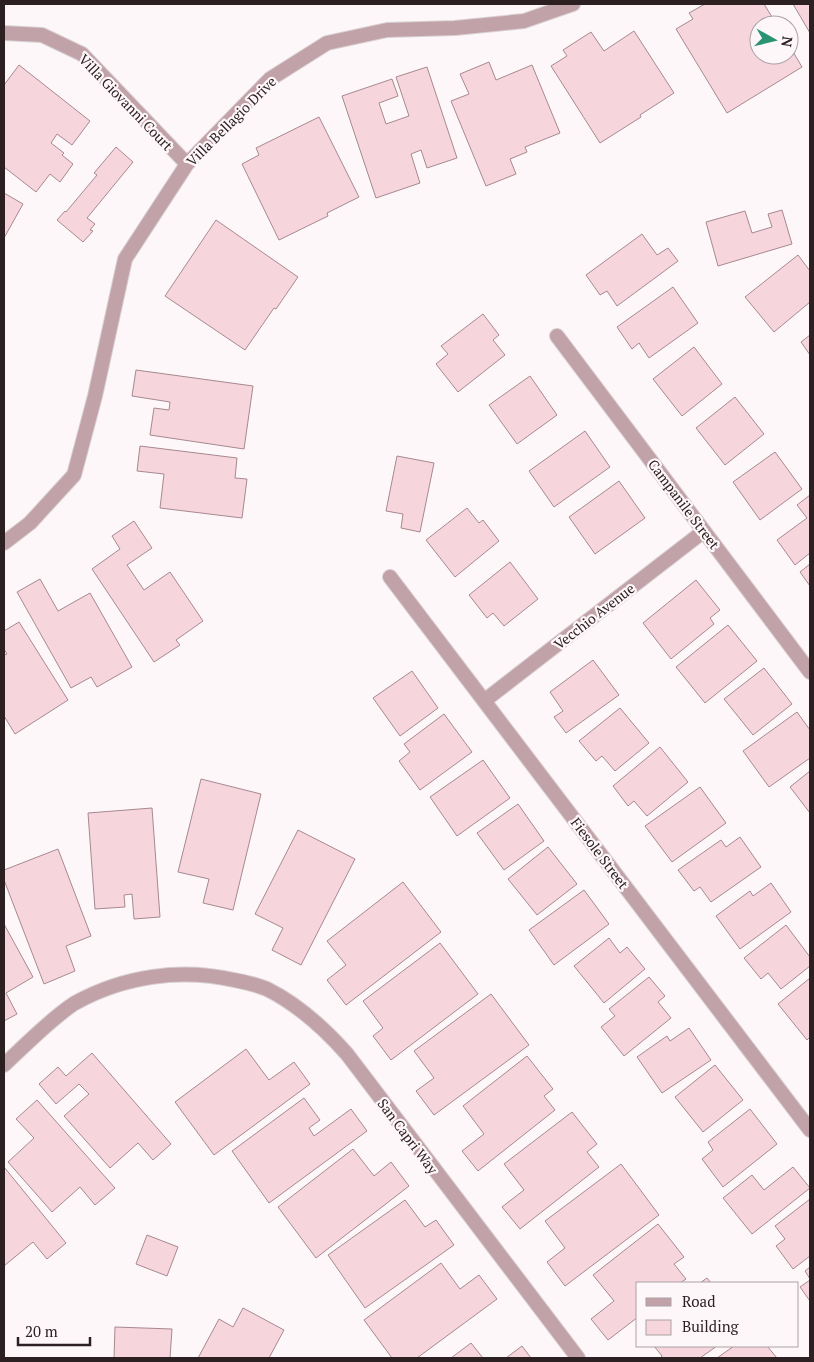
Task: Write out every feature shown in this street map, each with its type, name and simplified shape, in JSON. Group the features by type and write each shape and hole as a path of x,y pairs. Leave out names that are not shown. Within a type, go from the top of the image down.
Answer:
{"street":[{"name":"Villa Bellagio Drive","path":"4,543 30,523 74,475 95,396 125,259 187,164 270,79 327,43 387,30 455,28 524,21 573,4"},
{"name":"Villa Giovanni Court","path":"4,33 42,35 82,54 187,164"},
{"name":"Campanile Street","path":"557,336 810,672"},
{"name":"Vecchio Avenue","path":"484,701 704,530"},
{"name":"Fiesole Street","path":"390,577 810,1130"},
{"name":"San Capri Way","path":"4,1066 44,1027 66,1009 74,1003 104,989 142,978 170,974 220,977 266,989 308,1015 347,1054 578,1358"}],"building":[{"path":"705,4 764,4 771,15 749,15 749,65 799,65 799,62 802,67 727,113 676,29 693,19 689,13"},
{"path":"793,4 810,4 810,33"},
{"path":"634,31 674,93 600,143 551,66 567,56 563,50 591,32 604,51"},
{"path":"489,62 496,80 532,65 560,133 525,147 527,152 510,159 516,174 486,186 451,101 469,94 460,74"},
{"path":"19,65 90,121 72,145 57,134 51,143 64,153 62,155 73,164 60,182 50,174 36,192 4,167 4,85"},
{"path":"427,67 457,158 427,168 421,150 411,154 420,183 376,198 342,96 392,79 398,96 379,103 386,124 409,116 396,77"},
{"path":"319,117 359,197 327,213 328,216 279,240 242,164 259,155 256,148"},
{"path":"116,147 133,162 87,218 95,224 90,230 93,231 83,242 57,220 97,175 94,173"},
{"path":"4,193 23,204 4,238"},
{"path":"782,210 792,244 718,266 706,222 745,211 752,233 772,227 768,214"},
{"path":"216,220 298,277 245,350 165,296"},
{"path":"642,234 657,255 668,248 678,261 617,306 607,291 600,295 586,275"},
{"path":"798,255 810,271 810,302 774,332 745,297"},
{"path":"673,287 698,323 649,358 639,343 632,349 617,327"},
{"path":"483,314 499,335 493,340 505,355 458,392 436,364 448,354 441,346"},
{"path":"810,335 810,355 801,342"},
{"path":"694,347 722,384 682,416 653,379"},
{"path":"136,370 253,386 244,449 150,435 154,408 169,410 170,402 132,396"},
{"path":"530,376 557,415 517,444 489,405"},
{"path":"735,397 764,434 725,465 696,428"},
{"path":"585,431 610,467 554,507 529,471"},
{"path":"140,446 237,458 235,478 247,479 242,518 160,508 164,474 137,471"},
{"path":"775,452 802,489 760,520 733,482"},
{"path":"397,456 434,463 420,532 401,528 403,514 386,511"},
{"path":"619,481 645,518 595,554 569,517"},
{"path":"810,495 810,553 795,565 777,540 807,518 797,505"},
{"path":"467,508 479,523 483,520 499,541 455,577 426,540"},
{"path":"134,521 152,548 127,565 144,590 170,572 203,621 176,640 180,645 154,662 92,569 120,549 112,536"},
{"path":"510,562 538,599 504,626 493,613 487,618 469,595"},
{"path":"810,564 810,586 800,572"},
{"path":"40,579 58,611 90,593 132,667 97,687 91,677 71,688 17,592"},
{"path":"696,580 720,610 710,618 714,624 671,659 643,623"},
{"path":"19,622 68,700 15,734 4,716 4,655 7,654 4,649 4,631"},
{"path":"728,625 757,661 705,703 676,667"},
{"path":"593,660 619,695 566,733 554,717 563,711 550,692"},
{"path":"764,668 792,704 753,735 724,699"},
{"path":"412,671 438,708 400,736 373,698"},
{"path":"620,708 649,743 615,771 602,756 596,761 579,741"},
{"path":"797,712 810,730 810,758 769,787 743,751"},
{"path":"444,714 472,752 420,790 399,761 410,752 404,744"},
{"path":"660,747 688,782 647,816 634,801 628,806 613,786"},
{"path":"483,760 510,798 457,836 430,797"},
{"path":"810,771 810,813 790,787"},
{"path":"201,779 261,794 233,910 203,903 209,879 178,872"},
{"path":"700,787 726,823 672,862 645,826"},
{"path":"518,804 544,841 504,870 477,833"},
{"path":"152,808 160,917 134,919 132,894 124,895 125,907 95,909 88,813"},
{"path":"298,830 355,859 301,965 272,950 283,928 255,914"},
{"path":"740,837 761,867 711,902 700,887 694,891 678,870 721,840 726,847"},
{"path":"548,847 577,884 537,915 508,879"},
{"path":"58,849 91,936 66,946 75,971 44,984 4,880 4,870"},
{"path":"403,882 441,932 346,1005 327,980 346,965 327,941"},
{"path":"771,883 791,912 740,949 716,916 750,891 753,896"},
{"path":"584,890 609,924 554,965 529,930"},
{"path":"4,924 33,977 6,993 17,1014 4,1021"},
{"path":"786,925 810,957 810,966 781,989 768,973 761,979 744,958"},
{"path":"609,938 620,953 627,947 645,969 604,1003 574,966"},
{"path":"440,943 478,994 391,1060 373,1036 383,1028 363,1001"},
{"path":"649,977 665,996 658,1002 671,1018 624,1056 601,1027 615,1016 609,1009"},
{"path":"810,978 810,1037 807,1040 778,1004"},
{"path":"491,994 529,1045 434,1115 416,1091 434,1078 414,1051"},
{"path":"689,1028 711,1060 662,1093 637,1057 667,1036 670,1041"},
{"path":"246,1049 269,1080 294,1062 310,1084 214,1155 175,1102"},
{"path":"92,1053 171,1144 153,1160 138,1143 110,1168 64,1116 89,1094 79,1084 56,1104 39,1084 58,1067 66,1076"},
{"path":"527,1056 553,1089 544,1096 555,1110 478,1171 462,1151 484,1134 463,1106"},
{"path":"715,1065 743,1100 703,1132 675,1097"},
{"path":"304,1098 320,1120 309,1128 314,1136 351,1109 367,1131 269,1203 232,1151"},
{"path":"37,1100 115,1188 95,1205 80,1187 52,1212 8,1162 34,1138 16,1119"},
{"path":"750,1109 777,1144 723,1187 702,1159 713,1150 708,1142"},
{"path":"572,1112 597,1144 587,1152 599,1167 520,1229 502,1207 524,1190 504,1164"},
{"path":"353,1149 374,1176 391,1162 409,1186 316,1258 278,1207"},
{"path":"621,1164 659,1215 565,1286 547,1262 565,1248 545,1221"},
{"path":"4,1167 66,1243 47,1259 33,1242 4,1266"},
{"path":"793,1167 810,1188 752,1234 723,1198 752,1175 764,1190"},
{"path":"810,1199 810,1256 793,1269 776,1246 785,1239 775,1226"},
{"path":"405,1200 425,1227 436,1220 454,1245 365,1308 328,1255"},
{"path":"658,1224 684,1257 674,1264 686,1279 682,1282 636,1282 636,1319 608,1340 591,1319 614,1301 593,1275"},
{"path":"147,1235 178,1247 167,1276 136,1264"},
{"path":"441,1263 460,1289 479,1275 497,1299 417,1358 392,1358 364,1320"},
{"path":"810,1267 810,1279 805,1271"},
{"path":"707,1278 710,1282 701,1282"},
{"path":"810,1280 810,1301 800,1287"},
{"path":"243,1308 284,1330 269,1358 198,1358 219,1319 233,1327"},
{"path":"115,1327 172,1329 170,1358 114,1358"},
{"path":"471,1343 483,1358 451,1358"},
{"path":"522,1346 531,1358 506,1358"},
{"path":"655,1347 716,1347 700,1358 660,1358 662,1356"},
{"path":"733,1347 768,1347 777,1358 717,1358"}]}
